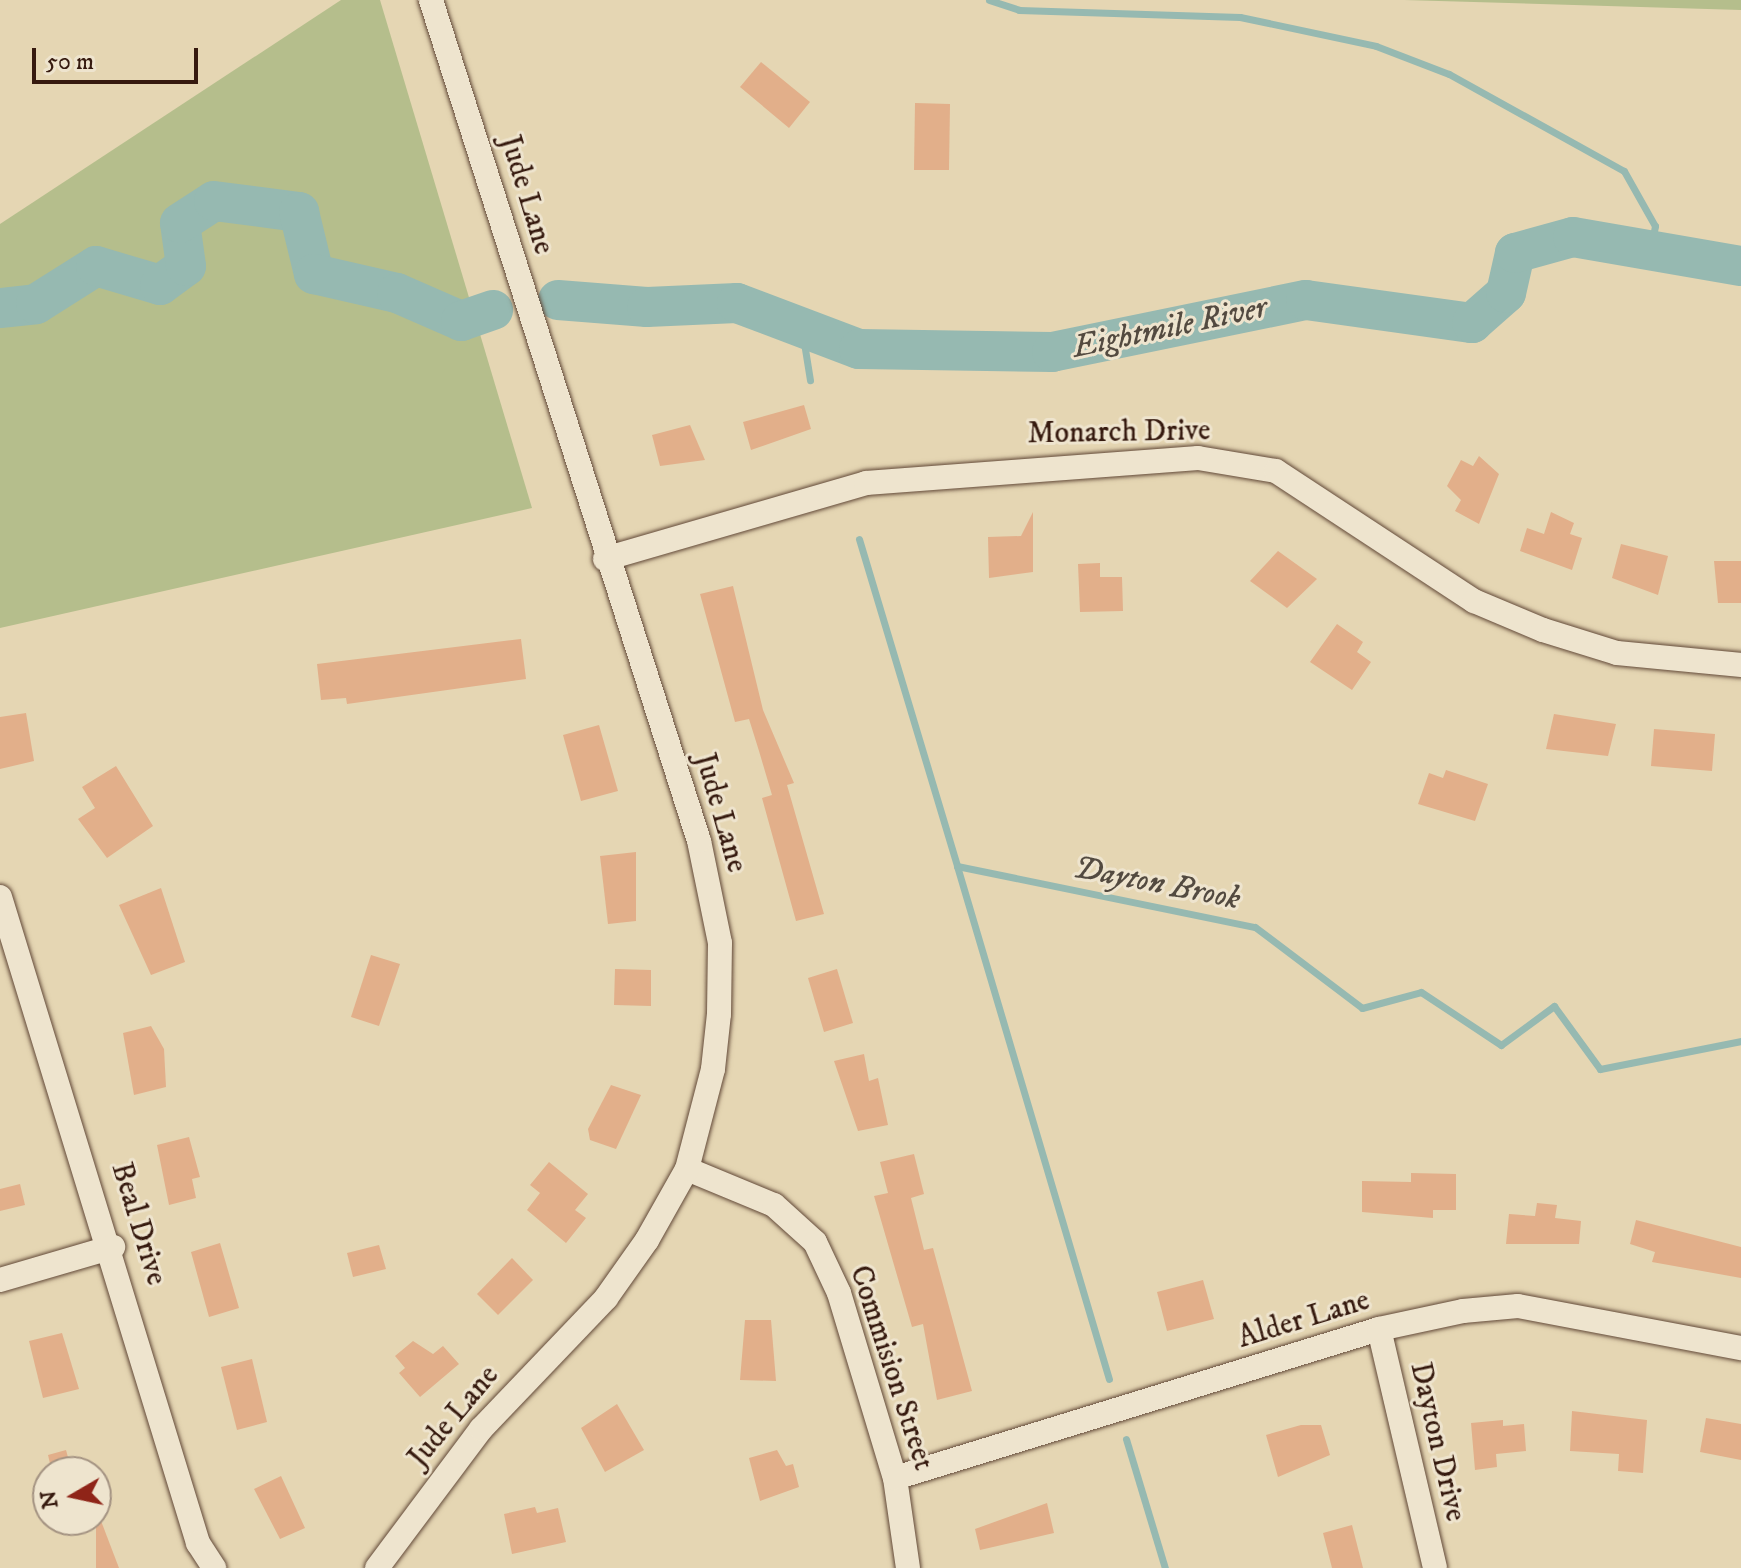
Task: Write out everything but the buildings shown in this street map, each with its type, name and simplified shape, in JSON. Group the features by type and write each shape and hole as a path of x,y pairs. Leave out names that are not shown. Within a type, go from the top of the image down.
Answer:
{"street":[{"name":"Jude Lane","path":"377,1568 481,1429 606,1298 687,1169 713,1069 720,943 699,841 605,559 431,0"},
{"name":"Monarch Drive","path":"605,559 866,483 1198,458 1276,471 1474,601 1543,630 1617,653 1741,665"},
{"name":"Beal Drive","path":"0,897 113,1247 198,1543 214,1568"},
{"name":"Commision Street","path":"687,1169 774,1205 815,1242 839,1293 895,1478 908,1568"},
{"path":"0,1280 113,1247"},
{"name":"Alder Lane","path":"895,1478 1379,1329 1518,1306 1741,1348"},
{"name":"Dayton Drive","path":"1379,1329 1435,1568"}],"green space":[{"path":"341,0 380,0 532,508 0,628 0,224"},
{"path":"1404,0 1741,0 1741,10"}],"waterway":[{"path":"989,0 1019,10 1240,17 1376,46 1449,74 1624,171 1655,226 1650,251"},
{"name":"Eightmile River","path":"0,308 36,304 96,266 160,285 186,266 180,223 214,201 299,212 314,274 397,293 461,321 493,310"},
{"name":"Eightmile River","path":"558,300 647,307 737,303 859,349 1052,352 1306,300 1472,323 1506,293 1515,253 1573,237 1741,266"},
{"name":"Dayton Brook","path":"801,324 810,380"},
{"name":"Dayton Brook","path":"859,539 957,866 1255,927 1362,1008 1421,992 1501,1045 1554,1006 1600,1069 1741,1041"},
{"path":"957,866 1109,1379"},
{"path":"1126,1439 1165,1568"}]}
